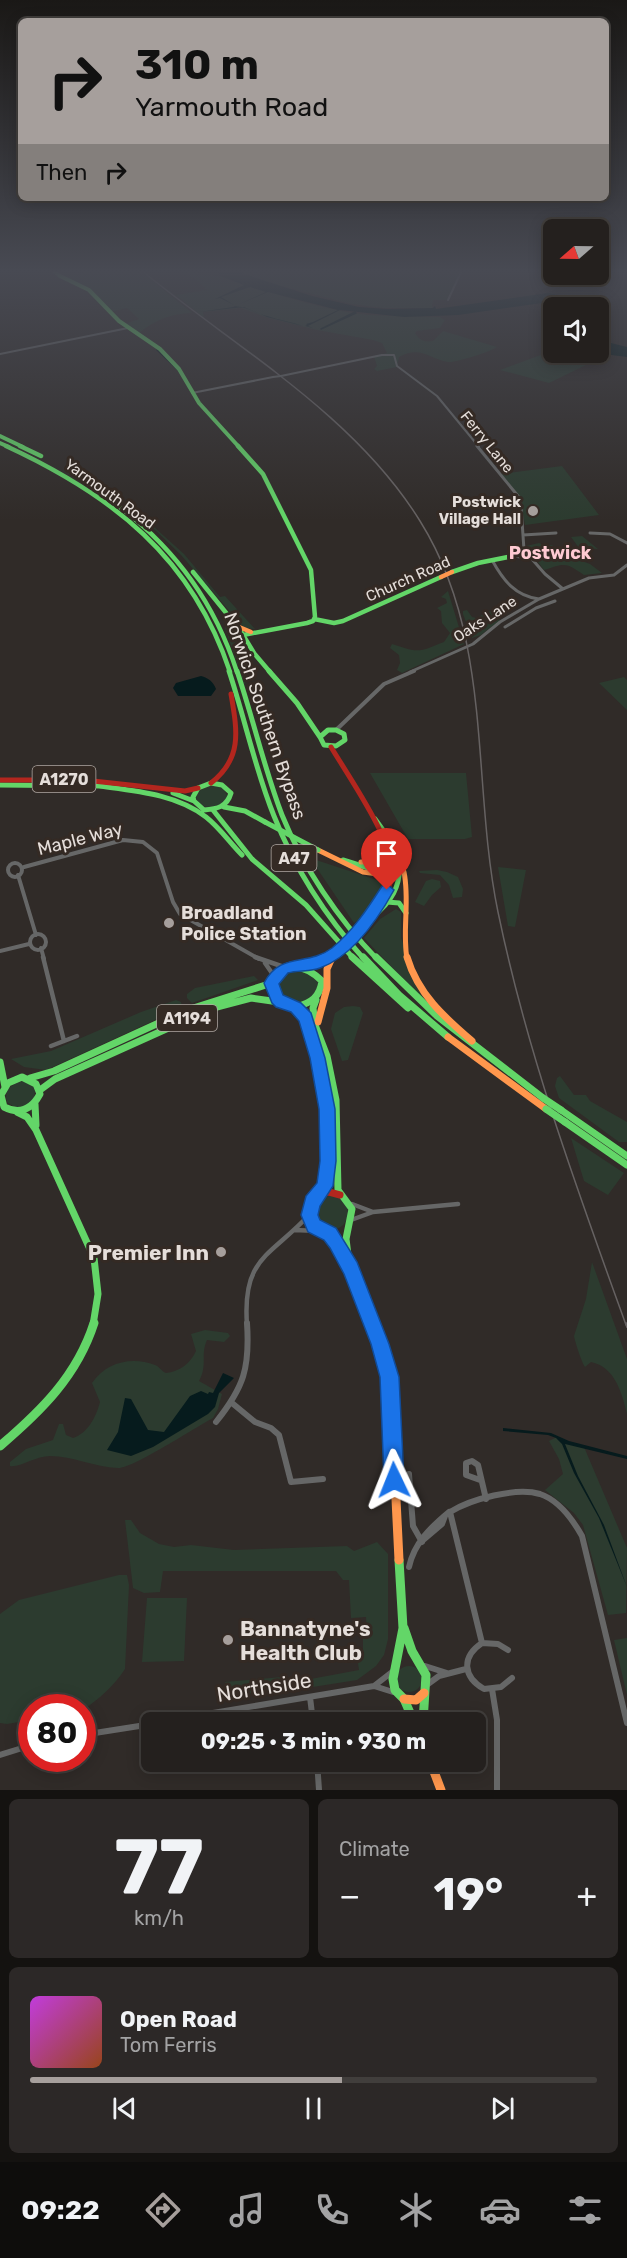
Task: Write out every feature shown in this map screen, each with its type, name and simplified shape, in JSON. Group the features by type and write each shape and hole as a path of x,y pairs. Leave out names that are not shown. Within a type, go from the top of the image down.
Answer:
{"main road":[{"path":"164,354 179,369 192,393 268,480 311,570 314,619 307,623 253,632 241,639 316,724 328,730 336,730 345,737 342,744 341,763"},
{"name":"Yarmouth Road","path":"0,436 33,451 90,486 129,513 167,547"},
{"name":"Yarmouth Road","path":"0,443 42,461 76,481 146,533 172,560 193,589 222,650"},
{"name":"A47","path":"167,547 186,565 245,637"},
{"name":"Norwich Southern Bypass","path":"167,547 189,574 212,611 229,652 285,823 327,897 358,939 403,987 436,1017 561,1110 627,1165"},
{"name":"Church Road","path":"314,619 334,623 343,621 467,566 513,556"},
{"name":"A47","path":"233,621 243,630 253,632"},
{"name":"A47","path":"211,783 228,771 236,743 236,720 222,650"},
{"name":"Norwich Southern Bypass","path":"222,650 271,807 298,868 356,950 434,1027 479,1063 565,1122 627,1156"},
{"path":"301,709 321,742 331,747 341,763 348,781 389,852 396,875 407,886"},
{"path":"320,737 328,730"},
{"path":"331,747 342,744"},
{"name":"A1270","path":"0,780 84,780 185,791 198,788"},
{"path":"245,811 226,787 211,783 198,788 193,797 201,808 213,810 224,807 245,811 347,866 384,877 396,875"},
{"name":"A1270","path":"0,786 99,786 176,794 194,801"},
{"name":"A47","path":"99,786 165,796 205,816 255,867 292,893"},
{"path":"224,807 231,796"},
{"path":"365,808 398,848 407,870 406,914"},
{"name":"A47","path":"213,810 252,859 314,912 366,971 399,1002 434,1027"},
{"path":"368,919 380,912 390,901 400,862 389,837"},
{"path":"352,862 382,861 389,852"},
{"path":"329,855 396,875"},
{"path":"340,1195 337,1181 336,1100 318,1014 326,992 326,971 331,960 368,919 396,875"},
{"path":"384,877 390,883"},
{"path":"373,912 390,901"},
{"path":"390,901 402,905 406,914"},
{"name":"A47","path":"406,914 406,957 419,987 453,1025 522,1083"},
{"path":"316,1000 308,1006 296,1007 282,1003 274,994 273,980 288,967 321,962 336,952"},
{"path":"327,1056 314,1020 313,1008 321,990 322,969 331,960"},
{"path":"303,966 320,977"},
{"name":"A1194","path":"30,1078 54,1071 207,1002 231,994 263,989 273,980"},
{"name":"A1194","path":"40,1090 55,1079 213,1008 251,998 282,1003"},
{"path":"296,1007 308,1023 325,1092 328,1124 328,1169 325,1186 312,1202 309,1215 314,1226 330,1234 348,1227"},
{"path":"2,1065 14,1075 30,1078 38,1083 40,1090 35,1104 36,1130"},
{"path":"2,1065 4,1087 1,1096 2,1103 9,1110"},
{"path":"4,1087 22,1077"},
{"path":"17,1112 27,1110 35,1104"},
{"path":"0,1111 9,1110 27,1117 36,1130 90,1251 98,1285 97,1309 92,1329 74,1373 37,1414 0,1446"},
{"path":"319,1195 329,1192 340,1195 352,1209 346,1239 350,1269"},
{"path":"330,1234 350,1269 380,1344 390,1377 403,1628 393,1684 409,1712"},
{"path":"403,1628 419,1662 426,1688 424,1712"},
{"path":"395,1667 406,1658 419,1662"},
{"path":"401,1697 416,1700 426,1688"},
{"path":"434,1772 441,1790"}],"street":[{"name":"Ferry Lane","path":"192,393 382,355 394,355 399,368 437,396 518,496 521,506 524,549"},
{"path":"590,533 601,531 621,538 627,543"},
{"path":"523,535 556,533"},
{"path":"513,556 524,549 530,558 563,589"},
{"path":"513,556 530,558"},
{"path":"492,560 506,583 529,598 532,603"},
{"name":"Oaks Lane","path":"336,730 380,687 473,644 512,615 539,599 590,578 614,575 627,565"},
{"path":"529,598 539,599"},
{"path":"505,627 537,608 555,601"},
{"path":"512,615 518,619"},
{"name":"Maple Way","path":"24,867 123,840 143,842 157,853 173,902 180,914 264,962 288,967"},
{"path":"16,864 24,867 23,872 18,875 10,875 8,869 16,864"},
{"name":"Maple Way","path":"18,875 36,935"},
{"path":"29,945 31,939 36,935 44,936 47,940 41,948"},
{"path":"0,951 29,945 33,948 41,948"},
{"path":"41,948 64,1041"},
{"name":"Maple Way","path":"264,962 273,980"},
{"path":"51,1046 77,1036"},
{"path":"349,1203 373,1212"},
{"path":"351,1220 373,1212 458,1204"},
{"path":"216,1422 232,1403 242,1383 248,1341 245,1306 253,1273 267,1250 309,1215"},
{"path":"293,1230 321,1231"},
{"path":"232,1403 255,1422 272,1428 279,1435 291,1482 323,1479"},
{"path":"409,1473 413,1526 422,1542"},
{"path":"480,1480 486,1499"},
{"path":"409,1567 410,1556 456,1507 518,1492 541,1494 569,1518 582,1536 627,1723"},
{"path":"447,1514 482,1643"},
{"path":"508,1650 498,1644 482,1643 470,1652 466,1669 475,1684 492,1689 505,1684 512,1678"},
{"path":"419,1662 447,1673"},
{"path":"374,1686 395,1667"},
{"path":"426,1688 447,1673 466,1669"},
{"name":"Northside","path":"219,1712 374,1686 401,1697"},
{"path":"492,1689 497,1720 497,1790"},
{"path":"310,1697 312,1712"},
{"path":"96,1733 141,1726"},
{"path":"0,1755 18,1749"},
{"path":"318,1772 319,1790"}],"green space":[{"path":"408,354 399,357 397,367 377,371 374,369 377,366 374,356"},
{"path":"422,354 481,354 452,362"},
{"path":"543,354 543,363 588,364 549,383 500,370"},
{"path":"562,466 599,515 525,525 520,497 501,474"},
{"path":"152,527 184,554 220,597 225,596 255,629 244,628 181,555"},
{"path":"582,536 598,549 584,548 571,557 590,564 602,573 584,575 565,565 544,570 526,546 539,543 552,545 560,553 565,554 569,550 579,548 571,537"},
{"path":"448,591 464,644 402,673 397,670 400,663 399,655 390,648 392,644 422,650 444,642 450,633 442,623 441,611 437,608 447,603 446,599 441,597"},
{"path":"467,610 472,617 476,618 490,611 500,620 481,635 472,638 463,614 463,611"},
{"path":"227,624 248,654 243,657 246,682 244,684 225,628"},
{"path":"624,677 627,680 627,710 599,683"},
{"path":"370,773 466,773 472,837 408,839"},
{"path":"213,785 223,788 228,797 224,803 216,806 201,805 196,798 198,793"},
{"path":"310,858 383,882 386,887 373,907 354,923"},
{"path":"498,867 526,870 515,927 508,926"},
{"path":"437,870 458,877 463,889 462,897 453,898 449,885 440,875 419,871"},
{"path":"432,879 440,881 441,887 424,906 415,902 426,881"},
{"path":"396,909 401,912 401,938 425,998 423,1000 364,938 380,919"},
{"path":"287,970 307,970 319,983 313,998 294,1004 282,999 276,983"},
{"path":"254,976 258,980 192,1003 187,998 187,994 195,988"},
{"path":"176,1000 181,1002 182,1007 179,1009 46,1070 24,1067 11,1059 51,1051 141,1012"},
{"path":"344,1007 360,1007 363,1013 348,1060 342,1061 331,1029 335,1013"},
{"path":"560,1076 574,1095 586,1095 590,1101 627,1122 627,1142 619,1142 559,1098 555,1086"},
{"path":"23,1081 32,1084 35,1091 34,1097 24,1107 14,1107 7,1102 7,1091"},
{"path":"571,1138 624,1173 608,1195 584,1181"},
{"path":"331,1196 343,1201 348,1213 343,1225 331,1230 319,1225 314,1213 319,1201"},
{"path":"592,1262 627,1359 627,1414 620,1390 612,1375 606,1369 591,1362 585,1367 574,1336 586,1299"},
{"path":"205,1330 228,1333 230,1336 224,1342 207,1340 205,1346 203,1370 199,1381 222,1394 213,1418 125,1467 109,1467 50,1456 10,1466 10,1462 26,1449 53,1440 59,1424 63,1424 66,1435 73,1438 87,1428 94,1419 100,1402 92,1383 105,1370 129,1361 146,1362 166,1373 180,1369 188,1363 196,1351 191,1334"},
{"path":"557,1437 584,1447 627,1548 626,1613 608,1615 583,1525 574,1513 545,1490 563,1474 559,1459 549,1441"},
{"path":"125,1520 131,1520 140,1533 159,1544 174,1547 191,1545 234,1550 347,1546 354,1551 377,1542 388,1554 388,1639 384,1655 376,1666 357,1680 281,1692 230,1694 225,1682 282,1677 284,1684 359,1670 358,1663 363,1656 363,1637 367,1637 366,1617 351,1618 349,1580 343,1580 336,1571 163,1571 160,1592 144,1593 133,1588"},
{"path":"119,1575 127,1575 129,1585 125,1669 96,1700 96,1694 18,1694 18,1722 0,1723 0,1614 19,1600"},
{"path":"147,1598 187,1598 184,1661 142,1662"},
{"path":"627,1638 627,1695 614,1640"},
{"path":"409,1666 418,1670 422,1679 418,1688 409,1692 400,1688 396,1679 400,1670"}],"water":[{"path":"609,354 627,354 627,357 609,355"},
{"path":"201,676 210,680 215,686 216,689 211,696 178,696 173,688 176,683"},
{"path":"223,1373 234,1378 219,1393 215,1407 208,1414 153,1447 131,1456 107,1450 118,1432 125,1398 131,1399 148,1430 164,1432 190,1396 201,1391 208,1394 213,1393"},
{"path":"503,1428 551,1433 569,1441 627,1456 627,1459 565,1444 578,1476 604,1525 627,1587 599,1518 574,1473 562,1444 556,1438 548,1435 503,1431"}],"waterway":[{"path":"161,354 178,370"}],"railway":[{"path":"252,354 328,415 362,448 393,483 420,521 443,566 460,614 470,662 477,712 490,863 510,965 554,1120 626,1325"},
{"path":"626,1323 627,1327"}],"traffic: fast":[{"path":"164,354 179,369 199,403 263,474 311,570 315,617 313,621 243,635"},
{"path":"0,436 41,456"},
{"path":"0,443 34,459 99,497 128,519 180,572 200,603 217,637 235,687 274,815 284,840 315,896 354,948 376,972 423,1017 448,1037"},
{"path":"120,507 144,526 186,570 204,596 220,626 243,688 283,816 319,886 345,922 405,987 472,1045 543,1098"},
{"path":"452,572 478,563 513,556"},
{"path":"193,572 240,630 254,653"},
{"path":"314,619 334,623 343,621 441,577"},
{"path":"253,652 297,703 320,737"},
{"path":"328,730 336,730 344,734 345,740 336,746 324,745 320,737 328,730"},
{"path":"211,783 222,785 231,793 230,798 222,807 204,810 194,801 193,797 198,788 211,783"},
{"path":"0,785 102,786"},
{"path":"99,786 155,794 182,803 211,821 242,855"},
{"path":"173,793 194,801"},
{"path":"224,807 245,811 265,822"},
{"path":"213,810 252,859 306,905 353,958 408,1008"},
{"path":"375,819 391,841"},
{"path":"265,822 318,850"},
{"path":"343,860 378,871"},
{"path":"371,918 385,907 398,886 399,860"},
{"path":"373,867 397,873"},
{"path":"387,902 399,903 406,913"},
{"path":"339,949 357,931"},
{"path":"305,965 321,962 337,952"},
{"path":"296,1007 314,999 320,992 322,981 305,968 285,968 273,976 274,992 276,996 300,1012 308,1023 322,1077 329,1127 327,1177 310,1207 310,1218 333,1239 343,1254 363,1293 382,1347"},
{"path":"30,1078 54,1071 187,1010 272,983"},
{"path":"40,1090 55,1079 213,1008 251,998 279,1002"},
{"path":"316,1000 313,1008 315,1025 327,1056 336,1100 338,1190 352,1209 346,1239 349,1263"},
{"path":"0,1062 5,1087"},
{"path":"22,1077 32,1080 40,1094 29,1108 20,1111 10,1110 4,1107 1,1095 8,1083 22,1077"},
{"path":"543,1098 561,1110"},
{"path":"35,1104 36,1125"},
{"path":"546,1109 565,1122"},
{"path":"561,1110 627,1156"},
{"path":"0,1446 41,1409 74,1368 87,1345 98,1294 92,1252 36,1130 27,1117 17,1112"},
{"path":"565,1122 627,1165"},
{"path":"399,1560 403,1628 393,1679 395,1690 404,1699 410,1712"},
{"path":"404,1628 412,1651 426,1675 424,1712"}],"traffic: slow":[{"path":"441,577 452,572"},
{"path":"239,627 251,632"},
{"path":"389,837 399,855 404,871 406,885 404,941 411,971 424,994 472,1041"},
{"path":"318,850 363,872 393,876"},
{"path":"361,862 382,861 389,852"},
{"path":"318,1022 327,988 327,969 331,960"},
{"path":"448,1037 546,1109"},
{"path":"382,1347 390,1377 399,1560"},
{"path":"404,1699 416,1700 424,1693"},
{"path":"434,1772 441,1790"}],"traffic: jam":[{"path":"211,783 222,775 229,765 236,743 231,694"},
{"path":"331,747 385,842 393,867 386,893 357,931"},
{"path":"0,780 84,780 185,791 198,788"},
{"path":"319,1195 329,1192 340,1195"}],"place":[{"name":"Postwick Village Hall","path":"533,511"},
{"name":"Broadland Police Station","path":"169,923"},
{"name":"Premier Inn","path":"221,1252"},
{"name":"Bannatyne's Health Club","path":"228,1640"}],"district":[{"name":"Postwick","path":"550,553"}],"route":[{"path":"387,890 368,919 336,952 317,963 282,969 274,977 272,989 277,999 296,1007 306,1018 318,1058 327,1109 328,1161 325,1186 312,1202 309,1215 314,1226 330,1234 336,1242 350,1269 380,1344 390,1377 394,1480"}]}
